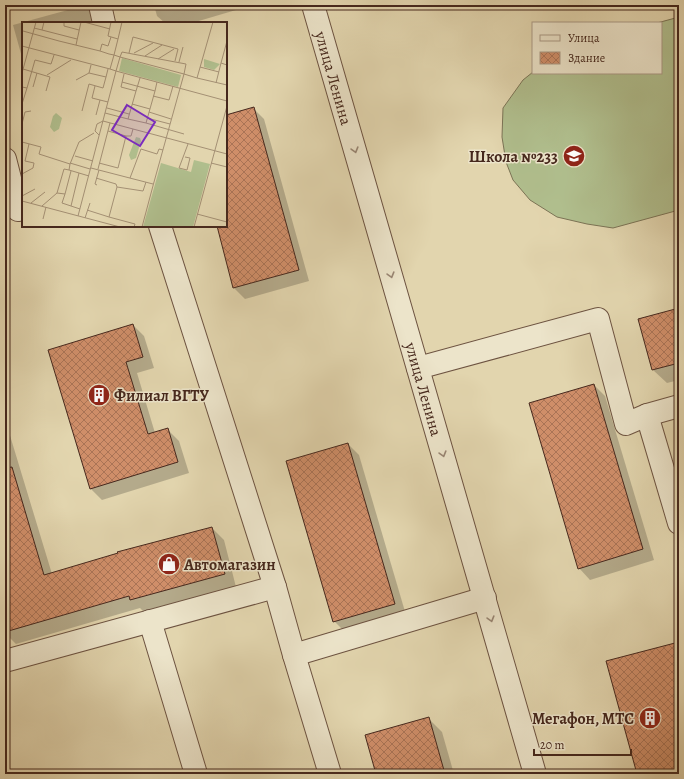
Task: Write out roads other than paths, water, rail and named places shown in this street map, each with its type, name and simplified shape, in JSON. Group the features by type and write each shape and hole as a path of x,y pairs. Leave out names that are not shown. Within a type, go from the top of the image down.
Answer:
{"street":[{"path":"100,5 104,22"},
{"name":"улица Ленина","path":"313,5 535,774"},
{"path":"5,159 15,211"},
{"path":"160,227 275,587 330,774"},
{"path":"418,368 598,319 626,424 647,415 679,406"},
{"path":"647,415 679,523"},
{"path":"5,661 275,587"},
{"path":"294,655 485,598"},
{"path":"150,621 196,774"}],"place":[{"name":"Школа №233","path":"574,156"},
{"name":"Филиал ВГТУ","path":"99,395"},
{"name":"Автомагазин","path":"169,564"},
{"name":"Мегафон, МТС","path":"650,718"}]}
